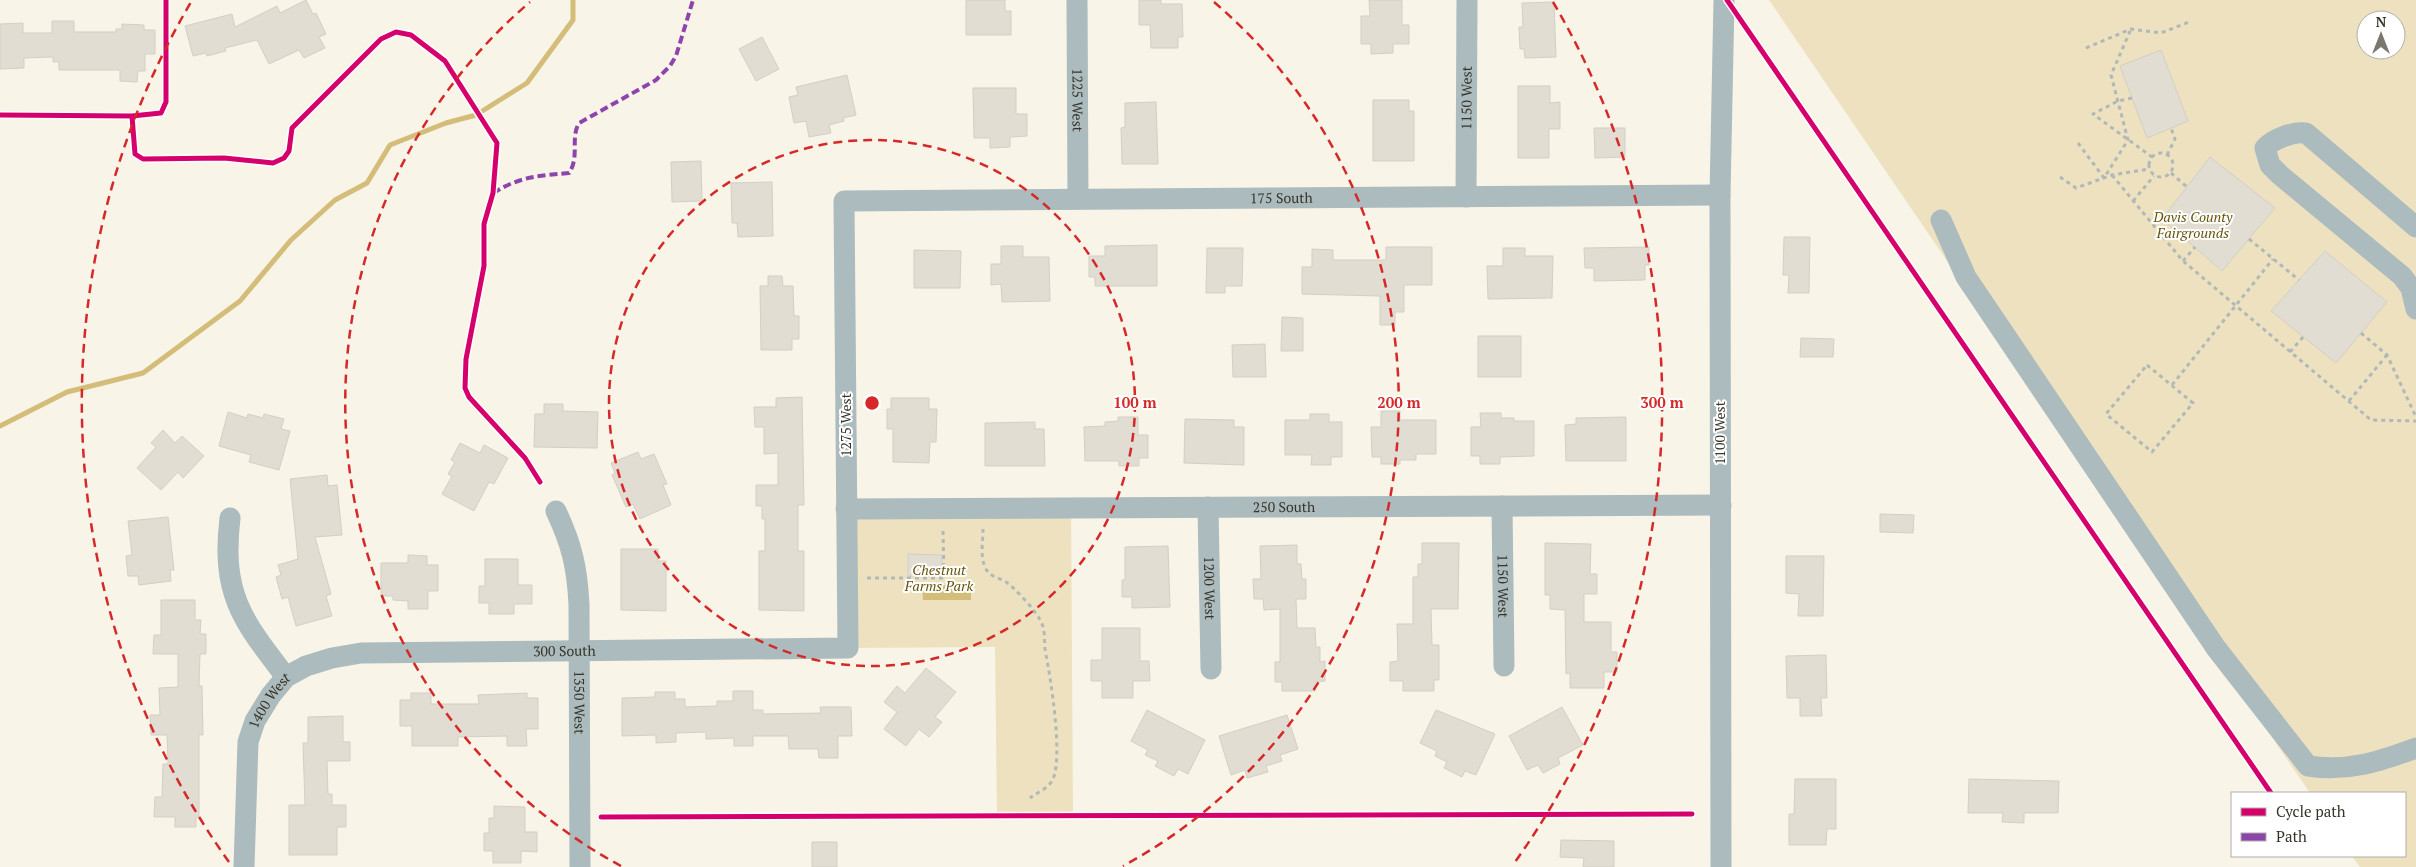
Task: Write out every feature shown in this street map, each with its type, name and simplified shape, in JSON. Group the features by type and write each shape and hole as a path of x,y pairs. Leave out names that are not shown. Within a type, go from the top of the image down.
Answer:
{"street":[{"name":"1225 West","path":"1077,0 1078,199"},
{"name":"1150 West","path":"1466,197 1467,0"},
{"name":"1100 West","path":"1721,867 1720,195 1724,0"},
{"path":"2416,227 2306,133 2300,132 2278,140 2265,148 2265,155 2270,165 2280,175 2413,284 2416,309"},
{"name":"175 South","path":"844,201 1720,195"},
{"name":"1275 West","path":"844,201 848,648"},
{"path":"1942,220 1971,285 2216,648 2308,766 2333,770 2383,760 2416,748"},
{"name":"250 South","path":"846,508 1721,505"},
{"name":"1150 West","path":"1502,506 1504,666"},
{"name":"1200 West","path":"1208,507 1211,669"},
{"name":"1350 West","path":"556,511 568,536 577,568 580,651 580,867"},
{"name":"1400 West","path":"230,518 226,551 230,585 241,614 255,638 286,677 270,695 255,721 248,742 244,867"},
{"name":"300 South","path":"286,677 306,666 332,658 361,653 848,648"}],"path":[{"path":"2086,48 2131,29 2160,33 2189,22"},
{"path":"2104,178 2128,140 2111,75 2131,29"},
{"path":"2132,98 2118,101 2093,114 2152,156"},
{"path":"2167,155 2175,139 2171,128"},
{"path":"2078,143 2104,178"},
{"path":"2159,153 2167,155 2172,162 2170,173 2163,178 2154,176 2149,169 2152,156 2159,153"},
{"path":"2060,177 2076,188 2112,175 2149,169"},
{"path":"2170,173 2187,187"},
{"path":"2112,175 2183,261 2371,420 2416,419 2386,355 2361,333"},
{"path":"2133,201 2154,176"},
{"path":"2249,239 2299,280"},
{"path":"2183,261 2195,247"},
{"path":"2172,385 2273,259"},
{"path":"2290,352 2303,337"},
{"path":"2349,401 2386,355"},
{"path":"2148,364 2172,385 2193,404 2152,452 2106,414 2148,364"},
{"path":"983,529 983,561 986,569 994,577 1006,582 1039,618 1045,629 1045,654 1052,684 1056,732 1055,768 1053,779 1047,787 1030,798 1028,806"},
{"path":"867,578 944,578 943,530"}],"green space":[{"name":"Davis County Fairgrounds","path":"1769,0 2416,0 2416,867 2360,867 2353,857 2406,857 2406,792 2309,792"},
{"name":"Chestnut Farms Park","path":"1071,508 1073,815 997,815 995,647 848,648 846,509"}],"shaded area":[{"path":"922,585 971,585 971,600 923,600"}],"building":[{"path":"306,0 313,14 316,13 326,34 319,37 325,48 304,58 299,50 269,64 257,40 225,48 226,51 207,56 206,53 193,56 185,26 232,14 235,27 277,6 280,13"},
{"path":"966,0 1005,0 1005,11 1011,11 1011,35 966,35"},
{"path":"1139,0 1161,0 1161,4 1182,4 1183,37 1178,37 1178,48 1151,48 1150,25 1139,25"},
{"path":"1369,0 1402,0 1402,25 1409,25 1409,44 1393,44 1393,53 1371,54 1371,44 1361,44 1361,16 1370,16"},
{"path":"1554,2 1556,57 1525,58 1524,49 1520,49 1519,27 1523,27 1522,3"},
{"path":"52,21 74,21 74,32 116,32 116,29 122,29 122,24 144,25 144,30 155,30 155,54 145,54 145,71 138,71 137,82 120,81 120,70 59,70 59,62 53,62 53,57 24,58 24,68 0,69 0,24 23,23 23,33 52,33"},
{"path":"762,37 779,69 756,81 739,49"},
{"path":"2161,50 2188,121 2147,138 2120,66"},
{"path":"847,75 856,115 843,118 844,121 829,125 831,133 809,137 806,121 794,123 789,97 798,95 796,87"},
{"path":"1518,86 1550,86 1550,103 1560,102 1560,129 1549,129 1549,158 1518,158"},
{"path":"973,88 1016,88 1016,114 1027,114 1027,136 1010,137 1010,147 990,148 990,138 974,138"},
{"path":"1373,100 1409,100 1409,111 1414,111 1414,161 1373,161"},
{"path":"1156,102 1158,164 1122,164 1121,128 1125,127 1125,103"},
{"path":"1594,128 1625,128 1625,157 1595,158"},
{"path":"2210,157 2275,208 2222,271 2162,219"},
{"path":"701,161 702,201 672,202 671,162"},
{"path":"772,182 773,236 738,237 737,223 732,223 731,183"},
{"path":"1784,237 1810,237 1809,293 1788,293 1789,275 1783,275"},
{"path":"1157,245 1157,286 1095,286 1095,277 1089,277 1089,256 1105,256 1105,246"},
{"path":"1001,246 1023,246 1023,257 1049,257 1050,301 1002,302 1001,284 991,285 991,264 1001,264"},
{"path":"1386,247 1432,247 1432,285 1404,285 1404,312 1395,312 1395,325 1380,325 1380,296 1302,294 1302,267 1312,267 1312,249 1333,250 1333,260 1386,260"},
{"path":"1649,247 1649,265 1645,265 1645,280 1594,281 1594,268 1585,268 1584,248"},
{"path":"1207,248 1243,248 1242,286 1225,286 1225,293 1206,293"},
{"path":"1503,248 1525,248 1525,256 1553,256 1552,298 1488,299 1487,266 1503,266"},
{"path":"914,250 961,251 960,288 914,288"},
{"path":"2325,251 2387,302 2336,363 2271,311"},
{"path":"768,276 782,276 783,286 793,286 794,316 799,316 799,339 792,339 792,350 761,350 760,286 768,286"},
{"path":"1282,317 1303,318 1303,351 1281,351"},
{"path":"1478,336 1521,336 1521,377 1478,377"},
{"path":"1801,338 1834,339 1833,357 1800,357"},
{"path":"1265,344 1266,377 1233,377 1232,345"},
{"path":"802,397 804,505 798,505 798,551 804,551 804,611 759,610 759,551 765,551 765,519 762,519 762,506 756,506 756,485 778,485 778,453 764,454 764,427 755,427 754,407 776,407 776,398"},
{"path":"891,398 929,398 929,409 937,409 936,442 930,442 929,463 893,462 893,429 887,429 887,409 891,409"},
{"path":"544,404 563,404 563,411 598,412 597,448 534,447 535,414 544,414"},
{"path":"1381,411 1400,411 1400,420 1436,420 1436,454 1416,454 1416,460 1400,460 1400,464 1381,464 1381,457 1372,457 1371,427 1381,427"},
{"path":"228,412 247,418 248,414 263,418 264,414 284,419 281,429 290,431 279,470 249,462 251,455 219,446"},
{"path":"1480,413 1501,413 1501,418 1514,418 1514,421 1534,421 1534,456 1500,457 1500,464 1480,464 1480,456 1471,456 1471,427 1481,427"},
{"path":"1310,414 1329,414 1329,422 1342,422 1342,457 1331,457 1331,465 1311,465 1312,455 1285,455 1285,420 1310,420"},
{"path":"1118,417 1138,417 1138,435 1148,435 1148,458 1139,458 1139,466 1119,466 1119,461 1085,461 1084,427 1105,426 1105,422 1118,421"},
{"path":"1626,417 1626,461 1566,461 1565,425 1576,424 1576,418"},
{"path":"1185,419 1234,420 1234,427 1244,427 1244,465 1184,463"},
{"path":"1035,422 1035,429 1044,429 1045,466 985,466 985,423"},
{"path":"163,430 175,443 182,436 204,456 183,478 178,472 161,490 137,468 156,447 151,443"},
{"path":"460,443 480,453 484,445 508,458 494,484 489,482 474,511 442,494 452,476 448,474 455,462 451,460"},
{"path":"638,452 641,459 654,454 667,484 663,485 671,505 640,519 633,504 626,507 612,475 615,473 611,463"},
{"path":"327,475 328,486 337,485 342,535 315,537 331,594 326,596 332,616 296,626 288,597 282,599 276,577 281,575 278,565 298,559 290,479"},
{"path":"1880,514 1914,515 1913,533 1880,532"},
{"path":"168,517 174,570 170,570 171,581 139,585 138,576 128,576 126,556 132,555 128,521"},
{"path":"1422,543 1459,543 1458,609 1431,609 1432,645 1439,645 1439,680 1434,680 1434,691 1403,691 1403,681 1390,681 1390,662 1398,661 1397,624 1413,624 1413,577 1418,577 1418,564 1422,564"},
{"path":"1545,543 1591,544 1590,574 1597,574 1597,594 1584,594 1584,622 1611,622 1611,652 1617,652 1617,672 1604,672 1604,688 1570,688 1570,673 1566,674 1565,610 1550,609 1550,595 1545,595"},
{"path":"1297,545 1297,564 1301,564 1302,579 1306,579 1306,599 1296,599 1297,628 1315,628 1316,647 1320,647 1320,662 1325,661 1325,681 1315,682 1315,691 1282,691 1282,682 1275,682 1275,662 1280,662 1280,609 1264,610 1263,599 1254,599 1253,579 1261,579 1260,546"},
{"path":"1168,546 1170,607 1132,608 1132,597 1122,597 1122,580 1125,580 1125,547"},
{"path":"621,549 658,549 658,561 666,561 666,611 621,610"},
{"path":"908,554 942,555 942,576 908,576"},
{"path":"408,555 427,556 427,565 438,565 438,591 428,591 428,609 408,609 408,601 393,600 393,596 381,596 381,563 408,563"},
{"path":"1786,556 1824,556 1823,616 1798,616 1799,594 1786,593"},
{"path":"485,559 518,559 518,585 532,585 532,604 514,604 514,614 489,614 489,603 479,603 479,586 485,586"},
{"path":"161,600 195,600 195,620 201,620 200,634 206,634 206,654 200,654 199,686 202,686 203,735 199,735 199,817 196,817 196,827 175,827 175,817 154,817 155,797 162,797 163,764 168,764 167,735 151,735 150,715 160,715 159,688 178,687 178,654 153,654 154,635 161,635"},
{"path":"1102,628 1140,628 1140,661 1149,661 1150,681 1133,681 1133,698 1102,698 1102,681 1091,681 1091,660 1102,660"},
{"path":"1826,655 1827,698 1821,698 1822,716 1800,716 1800,698 1787,698 1786,656"},
{"path":"926,668 956,692 935,717 942,722 929,737 919,729 906,746 884,729 897,712 884,702 897,686 905,693"},
{"path":"733,691 753,691 753,710 763,710 763,714 821,713 820,707 851,707 852,736 838,736 838,758 819,758 818,749 789,749 788,736 753,736 753,746 734,746 734,738 706,739 706,732 676,733 676,742 656,743 656,735 622,736 622,698 655,697 655,692 675,692 675,699 685,699 685,707 717,706 717,701 733,701"},
{"path":"411,693 431,693 431,704 479,704 478,695 527,693 527,698 538,698 538,729 526,729 527,746 507,746 507,736 458,737 458,746 412,746 412,726 400,726 400,700 411,700"},
{"path":"1562,707 1583,745 1558,758 1560,764 1543,773 1538,765 1527,770 1509,736"},
{"path":"1147,710 1205,740 1188,774 1178,769 1174,776 1155,766 1158,761 1145,755 1148,750 1131,741"},
{"path":"1436,710 1495,734 1476,775 1465,771 1462,777 1444,768 1447,762 1435,756 1437,751 1420,743"},
{"path":"1287,715 1298,749 1280,755 1282,761 1266,766 1268,772 1247,778 1245,770 1231,775 1219,736"},
{"path":"343,716 343,742 350,742 350,761 327,761 328,794 332,794 332,805 346,805 346,827 337,827 337,855 289,855 289,805 305,805 303,743 308,743 308,717"},
{"path":"1795,779 1836,779 1836,829 1827,829 1826,845 1789,845 1789,814 1794,814"},
{"path":"1969,779 2059,781 2058,813 2024,813 2024,823 2002,822 2003,813 1968,813"},
{"path":"494,806 525,807 525,832 537,832 537,852 521,851 521,863 493,863 493,851 484,851 484,833 489,833 489,818 494,818"},
{"path":"1561,840 1614,841 1614,867 1583,867 1584,858 1560,857"},
{"path":"812,842 837,842 837,867 812,867"}],"waterway":[{"path":"0,426 67,392 143,373 240,301 291,240 335,200 367,183 390,145 446,123 476,115 527,83 573,20 573,0"}],"marked path":[{"path":"493,193 521,180 569,173 574,161 575,135 579,123 656,80 670,66 676,56 693,0"}],"cycle path":[{"path":"0,115 132,116 161,113 166,102 166,0"},
{"path":"1727,0 2270,792"},
{"path":"132,116 135,154 143,159 224,158 273,163 284,158 289,151 292,128 381,39 396,32 411,35 445,61 497,143 493,193 484,224 484,266 466,359 465,388 469,397 525,458 540,482"},
{"path":"601,817 1692,814"}]}
